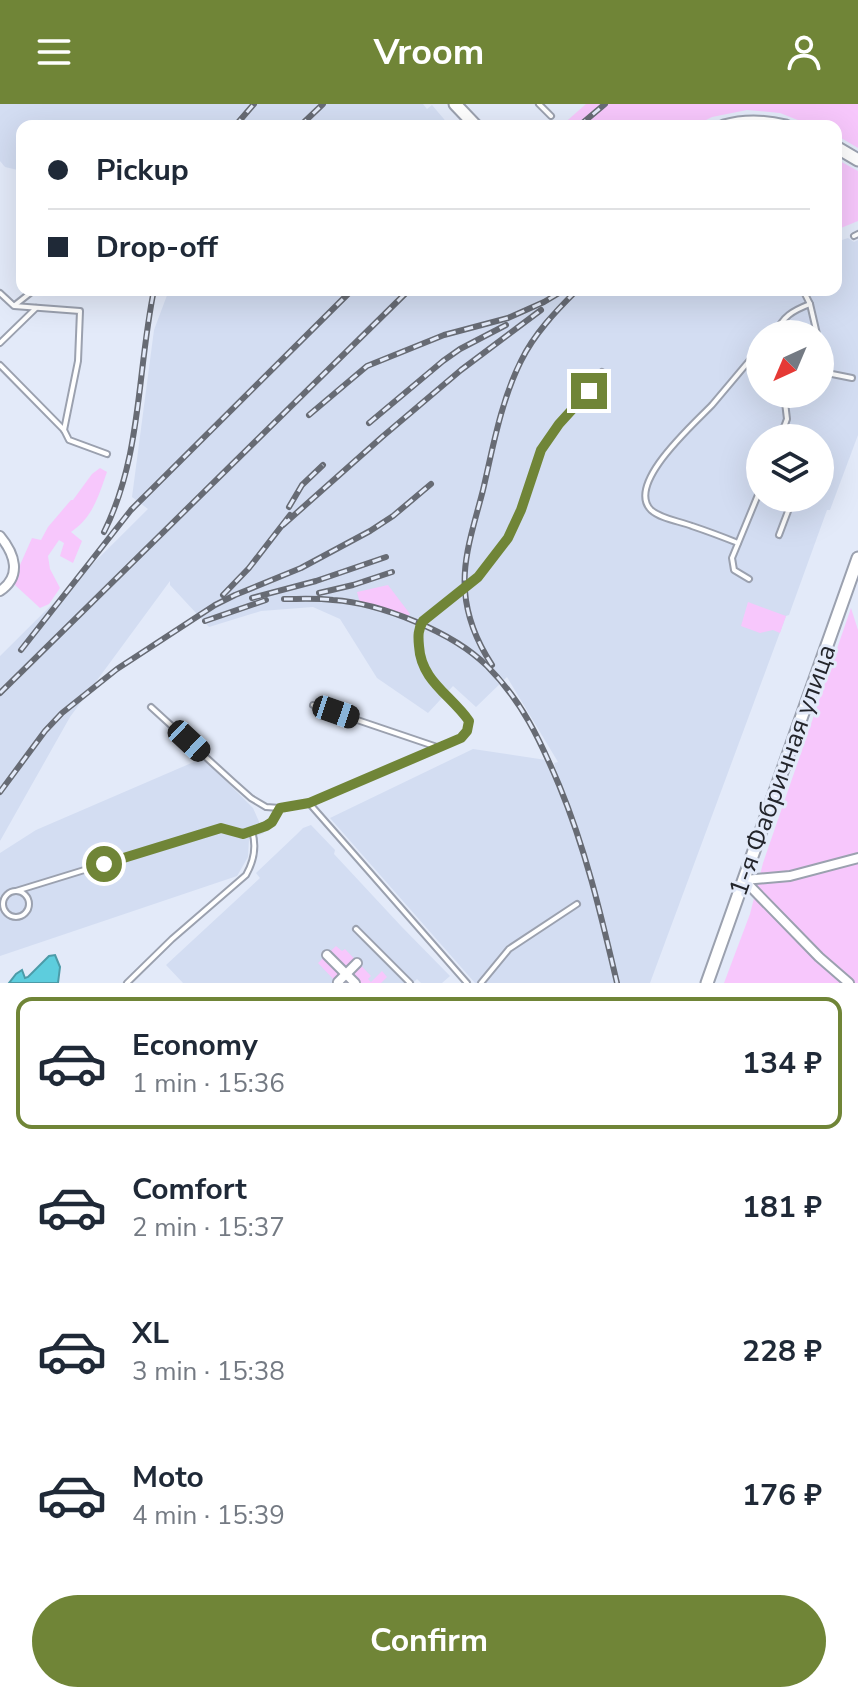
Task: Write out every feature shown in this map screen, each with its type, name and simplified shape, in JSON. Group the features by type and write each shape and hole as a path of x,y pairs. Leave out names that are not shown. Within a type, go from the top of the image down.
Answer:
{"main road":[{"name":"1-я Фабричная улица","path":"707,983 858,558"}],"street":[{"path":"0,536 14,556 10,583 0,591"},
{"path":"744,880 790,876 858,858"},
{"path":"744,880 819,957 849,983"},
{"path":"327,955 355,983"},
{"path":"338,982 357,963"}],"lane":[{"path":"539,104 551,116"},
{"path":"0,293 14,306 80,311 78,361 64,430"},
{"path":"14,306 26,296"},
{"path":"806,296 814,320"},
{"path":"784,320 789,314 810,304"},
{"path":"0,343 36,308"},
{"path":"738,543 652,511 644,495 656,467 669,448 746,364"},
{"path":"0,365 64,430 69,440 107,454"},
{"path":"151,707 251,798 266,807 309,803 461,738 467,731 469,721 426,673 418,636 421,624 478,577 508,538 541,450 602,372"},
{"path":"834,374 852,378"},
{"path":"749,579 734,570 732,558 751,512"},
{"path":"779,535 788,512"},
{"path":"313,705 439,748"},
{"path":"309,803 467,983"},
{"path":"16,891 24,894 29,905 22,916 14,918 3,910 2,901 7,893 221,828 243,834 272,822 280,808"},
{"path":"127,983 246,875 254,852 252,831"},
{"path":"481,983 509,949 577,904"},
{"path":"356,929 410,983"}],"shaded area":[{"path":"0,104 423,104 427,109 432,105 445,120 16,120 16,170 5,167 0,161"},
{"path":"586,104 858,104 858,148 842,139 842,120 798,120 780,113 747,110 706,120 568,120"},
{"path":"842,162 858,171 858,221 842,228"},
{"path":"842,240 858,240 858,435 834,499 834,424 746,424 746,512 826,512 650,983 475,983 330,818 473,749 546,760 549,769 558,762 507,677 476,707 453,686 428,713 377,678 340,619 313,607 261,611 209,627 170,585 170,581 70,717 0,841 0,656 148,509 132,497 154,330 167,296 842,296"},
{"path":"100,468 107,472 97,498 85,520 71,532 82,541 73,563 60,556 64,543 59,540 48,556 50,569 60,588 49,604 40,608 15,585 16,574 32,538 41,540 48,527"},
{"path":"388,585 410,614 408,616 360,603 357,592"},
{"path":"748,602 786,616 780,633 773,630 760,633 741,626"},
{"path":"851,608 858,630 858,983 724,983 750,914 763,863"},
{"path":"203,758 253,808 264,833 249,839 248,857 237,876 0,956 0,853 36,830"},
{"path":"311,825 335,850 334,854 450,976 442,983 421,983 417,979 413,983 183,983 166,965 260,878 256,873 303,828"},
{"path":"336,946 342,951 345,949 371,976 368,979 371,982 382,971 387,977 381,983 337,983 318,963"}],"water":[{"path":"55,955 60,967 58,983 9,983 22,970 25,978 28,977 49,956"}],"railway":[{"path":"240,120 254,104"},
{"path":"306,120 323,104"},
{"path":"586,120 605,104"},
{"path":"104,532 116,503 132,443 153,296"},
{"path":"21,650 131,510 346,296"},
{"path":"0,693 403,296"},
{"path":"309,415 367,366 444,335 508,318 554,296"},
{"path":"492,665 474,630 466,601 465,566 470,540 498,424 514,376 539,332 571,296"},
{"path":"283,525 461,370 541,310"},
{"path":"369,423 443,361 506,325"},
{"path":"289,507 302,485 323,465"},
{"path":"0,792 62,713 117,669 215,605 301,568 370,531 431,484"},
{"path":"223,595 249,568 290,515"},
{"path":"252,598 316,581 386,557"},
{"path":"319,593 392,572"},
{"path":"284,599 352,602 415,621 473,654 499,679 537,737 569,809 592,883 617,983"},
{"path":"205,621 266,600"}],"route":[{"path":"104,864 221,828 243,834 252,831 272,822 280,808 309,803 461,738 467,731 469,721 426,673 420,655 419,628 423,621 478,577 508,538 541,450 559,424 589,391"}]}
